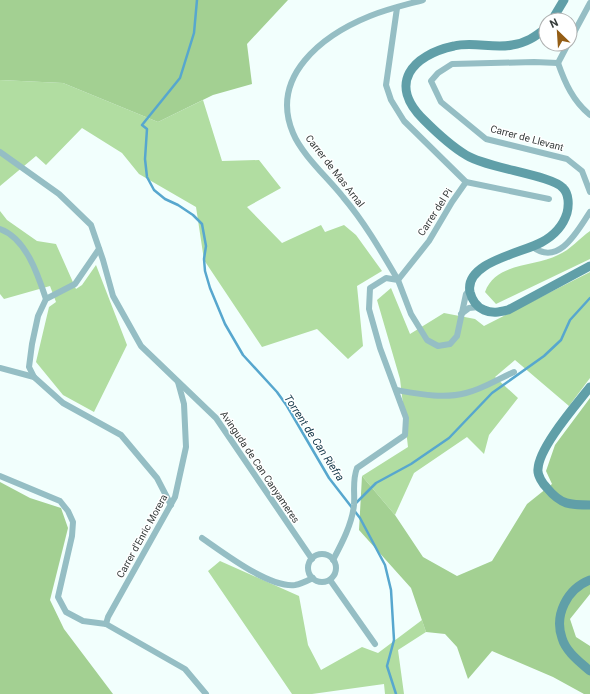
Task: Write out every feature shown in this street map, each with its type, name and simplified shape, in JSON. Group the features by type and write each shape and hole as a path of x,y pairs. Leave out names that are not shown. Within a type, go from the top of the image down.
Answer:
{"main road":[{"path":"557,12 564,0"},
{"path":"538,35 532,40 511,46 456,45 430,54 412,67 405,82 410,102 423,120 466,156 508,170 545,179 562,187 569,205 564,221 550,237 533,247 484,266 476,272 470,289 471,298 479,307 488,312 498,313 508,310 590,266"},
{"path":"590,386 545,447 538,470 543,483 554,497 569,505 590,505"},
{"path":"590,580 584,582 568,597 559,615 562,639 573,656 590,671"}],"street":[{"name":"Carrer de Mas Arnal","path":"398,280 374,237 343,197 312,161 293,134 287,113 286,97 299,65 336,34 370,16 423,0"},
{"path":"578,25 590,3"},
{"path":"397,8 386,85 391,100 404,121 466,182 549,199"},
{"path":"564,52 558,63 566,85 580,107 590,115"},
{"name":"Carrer de Llevant","path":"558,63 534,62 452,64 438,73 431,81 441,102 486,139 568,159 582,171 590,192"},
{"name":"Avinguda de Can Canyameres","path":"0,152 59,194 91,225 113,296 141,346 216,418 312,559"},
{"name":"Carrer del Pi","path":"398,280 429,241 452,202 466,182"},
{"path":"533,247 540,252 549,253 565,246 574,237 590,212"},
{"path":"0,228 8,231 35,266 46,299"},
{"path":"99,249 75,284 46,299 38,316 32,344 30,367 34,377 63,403 121,435 157,478 171,505"},
{"path":"333,560 325,555 320,555 312,559 308,569 312,578 321,582 330,580 335,571 333,560 345,538 354,506 353,477 356,468 405,435 406,418 380,348 369,309 370,288 386,278 398,280 411,314 427,340 438,346 450,344 457,336 466,294 470,289"},
{"path":"461,314 469,308 479,307"},
{"path":"0,368 34,377"},
{"path":"396,390 438,396 466,393 514,372"},
{"name":"Carrer d'Enric Morera","path":"106,624 108,617 176,496 186,446 184,404 178,382"},
{"path":"0,476 60,500 68,511 73,522 72,536 58,597 66,612 82,621 106,624 185,669 206,694"},
{"path":"202,538 236,561 271,581 295,585 312,578"},
{"path":"330,580 375,644"}],"green space":[{"path":"0,0 288,0 247,44 252,84 213,95 158,122 63,83 0,80"},
{"path":"0,80 63,83 158,122 203,100 222,161 259,160 281,188 247,207 282,243 321,225 325,232 344,225 356,235 382,271 357,286 363,346 348,359 317,329 262,347 204,260 196,207 139,174 122,153 82,128 46,165 36,156 0,186"},
{"path":"0,211 7,220 37,241 56,244 76,289 82,285 96,265 127,345 94,412 63,395 36,362 49,307 56,302 50,286 4,299 0,294"},
{"path":"590,231 590,259 496,304 485,292 490,282 498,275 507,270 549,259 558,255 571,247"},
{"path":"590,272 590,378 569,406 515,360 495,377 518,398 489,435 484,454 467,437 414,473 395,515 362,476 408,447 400,379 377,300 391,288 410,334 444,313 475,319 484,326"},
{"path":"590,398 590,594 570,619 576,637 590,646 590,694 584,694 553,677 492,651 468,679 457,647 445,634 426,632 411,588 359,530 362,476 395,515 423,557 457,576 492,561 527,504 552,484 546,471 555,445"},
{"path":"0,482 30,498 61,508 68,528 50,600 64,629 113,694 0,694"},
{"path":"220,561 299,596 308,645 321,670 362,647 378,653 422,620 426,632 398,650 404,694 385,694 384,684 312,694 292,694 208,571"}],"waterway":[{"name":"Torrent de Can Riefra","path":"197,0 194,33 180,78 142,125 147,129 145,159 147,177 154,190 165,199 178,205 193,215 202,224 206,246 204,259 205,271 210,288 225,324 243,355 277,392 287,406 329,478 360,518 385,565 391,590 394,640 387,666 396,694"},
{"path":"356,503 376,483 411,464 449,438 492,393 544,356 561,340 570,320 590,298"}]}
